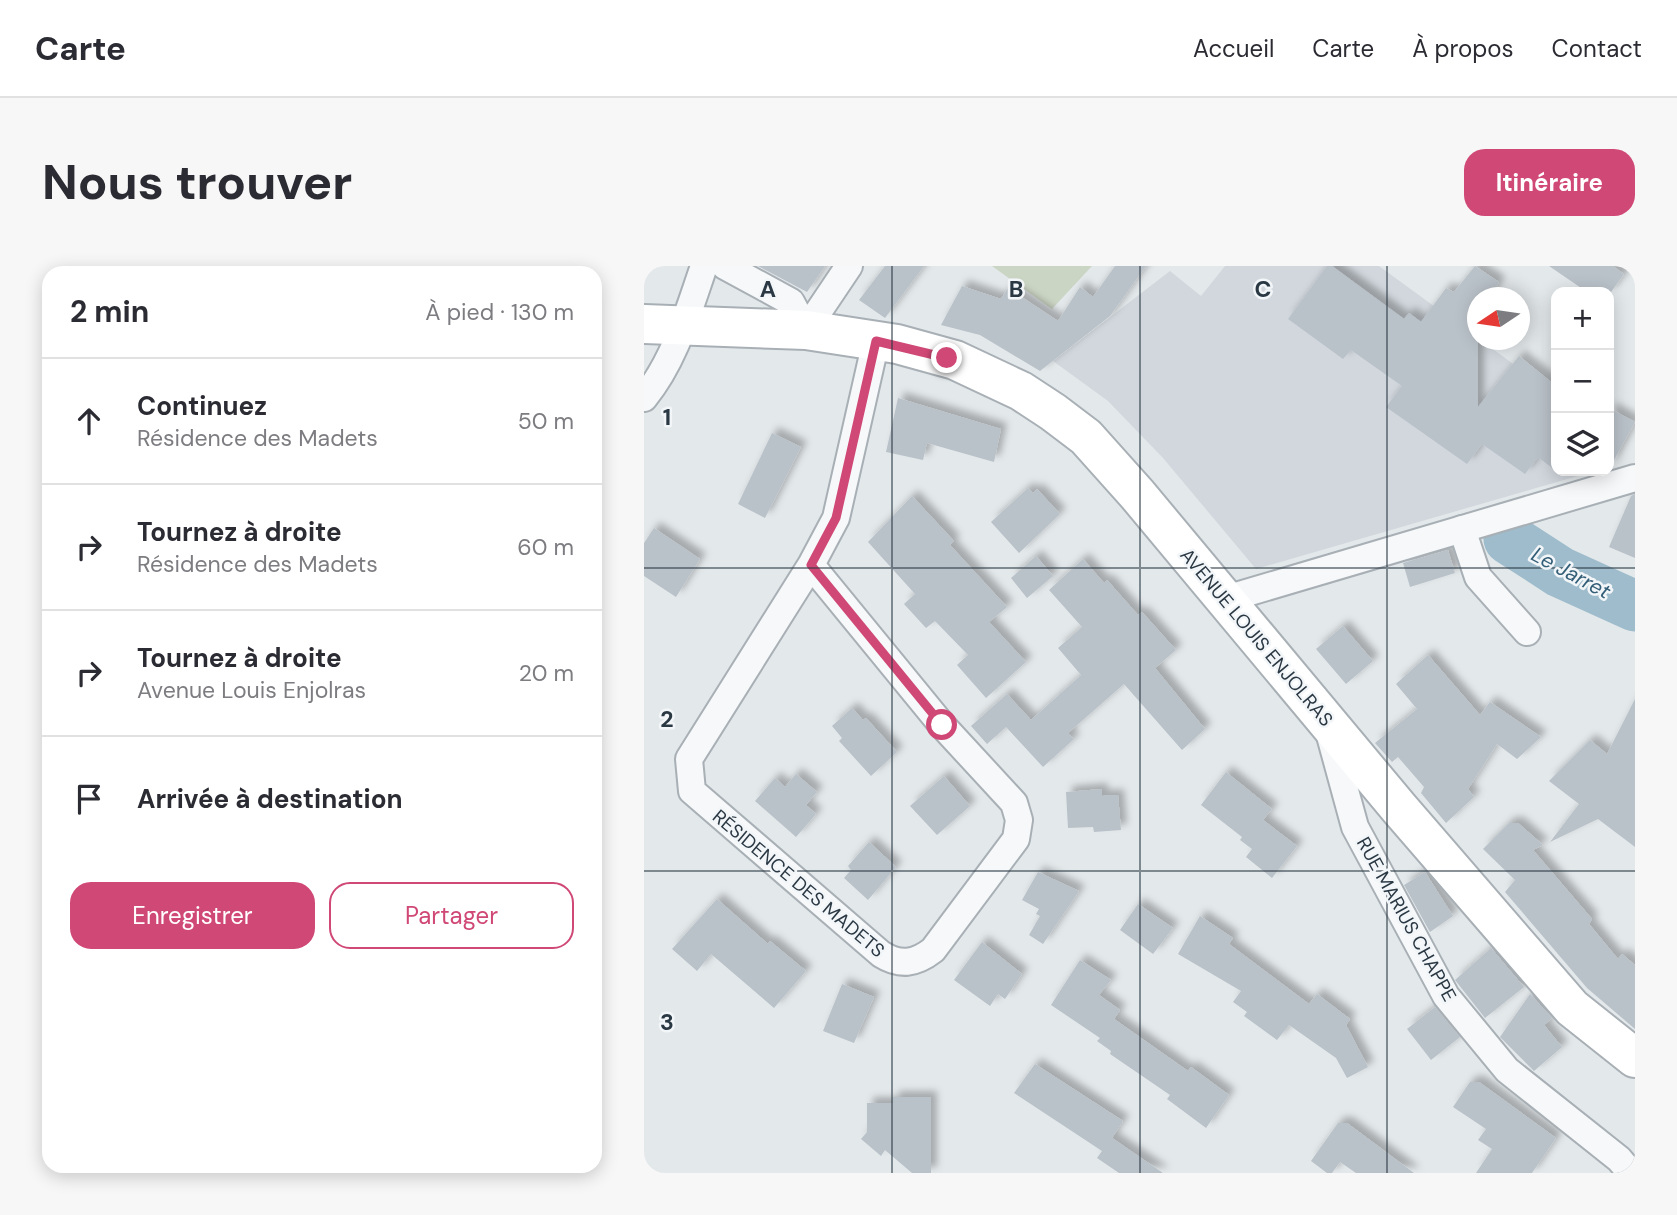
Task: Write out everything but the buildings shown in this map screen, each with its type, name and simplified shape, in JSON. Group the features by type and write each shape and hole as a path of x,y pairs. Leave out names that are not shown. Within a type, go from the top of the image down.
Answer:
{"main road":[{"name":"AVENUE LOUIS ENJOLRAS","path":"644,324 806,330 876,341 955,360 1021,391 1053,412 1086,437 1573,1008 1635,1058"}],"street":[{"path":"644,398 661,377 684,326 704,266"},
{"path":"725,266 791,302 806,330 849,266"},
{"name":"RÉSIDENCE DES MADETS","path":"811,565 942,725 1014,803 1019,820 1016,839 933,950 919,960 893,962 880,954 692,791 689,759 811,565 836,518 876,341"},
{"path":"1226,599 1635,478"},
{"path":"1462,529 1478,577 1527,632"},
{"name":"RUE MARIUS CHAPPE","path":"1326,720 1355,827 1446,996 1507,1070 1619,1160 1631,1173"}],"shaded area":[{"path":"1225,266 1379,266 1467,330 1467,350 1494,350 1551,391 1551,476 1578,476 1256,569 1163,458 1108,401 1053,361 1170,271 1201,296"}],"green space":[{"path":"992,266 1092,266 1052,309"}],"waterway":[{"name":"Le Jarret","path":"1509,539 1560,572 1635,606"}],"route":[{"path":"942,725 811,565 836,518 876,341 947,358"}]}
